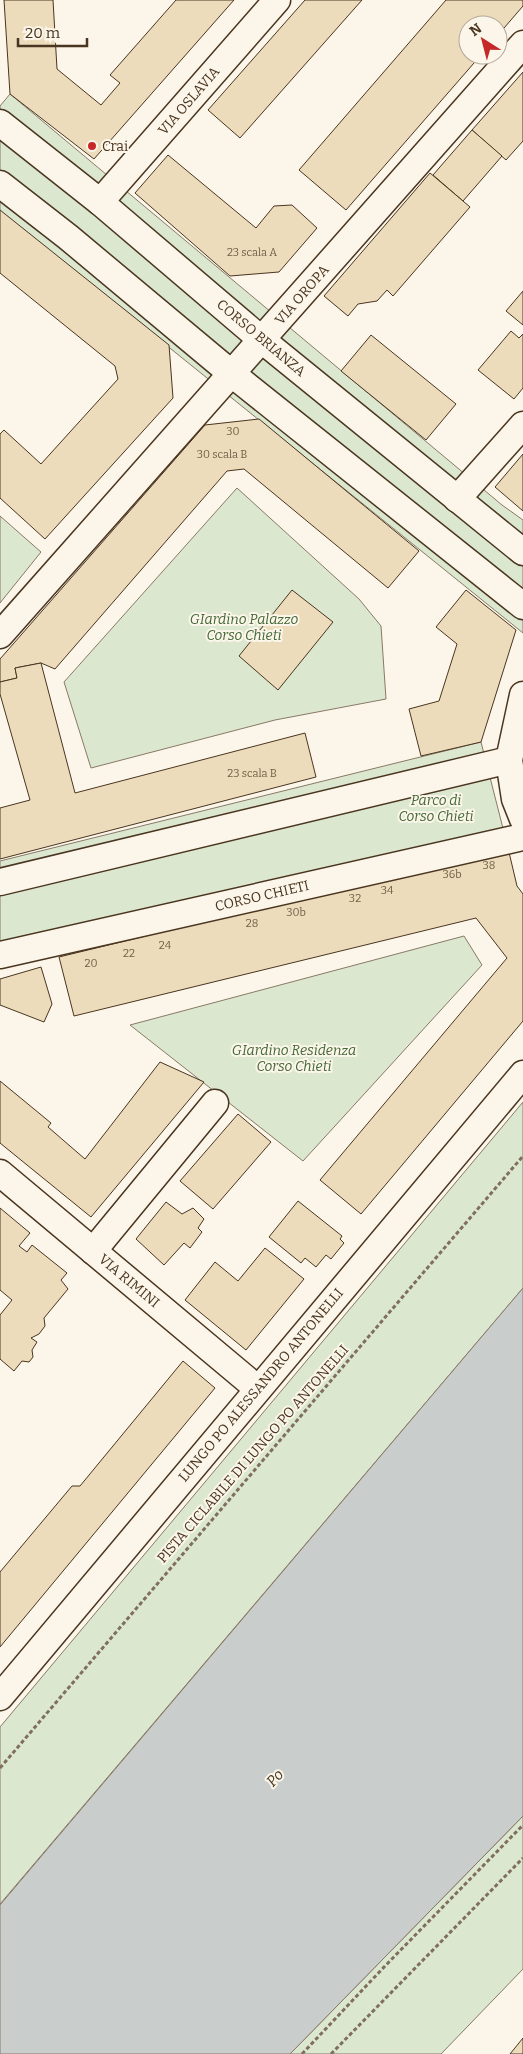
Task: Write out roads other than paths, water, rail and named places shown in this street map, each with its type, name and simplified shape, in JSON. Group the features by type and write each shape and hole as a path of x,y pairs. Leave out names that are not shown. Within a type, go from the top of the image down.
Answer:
{"street":[{"name":"VIA OSLAVIA","path":"100,202 277,0"},
{"name":"VIA OROPA","path":"0,635 523,44"},
{"name":"CORSO BRIANZA","path":"0,123 100,202 262,340 523,552"},
{"path":"0,184 232,374 523,606"},
{"path":"457,499 523,425"},
{"path":"523,695 509,760 515,799 523,819"},
{"path":"0,882 509,760"},
{"name":"CORSO CHIETI","path":"0,955 523,837"},
{"name":"LUNGO PO ALESSANDRO ANTONELLI","path":"0,1697 523,1074"},
{"path":"93,1251 215,1102"},
{"name":"VIA RIMINI","path":"0,1173 258,1389"}],"water":[{"name":"Po","path":"523,1288 523,1816 290,2054 0,2054 0,1905"}],"place":[{"name":"Crai","path":"92,146"}],"park label":[{"name":"GIardino Palazzo Corso Chieti","path":"244,628"},
{"name":"Parco di Corso Chieti","path":"436,808"},
{"name":"GIardino Residenza Corso Chieti","path":"294,1058"}]}
